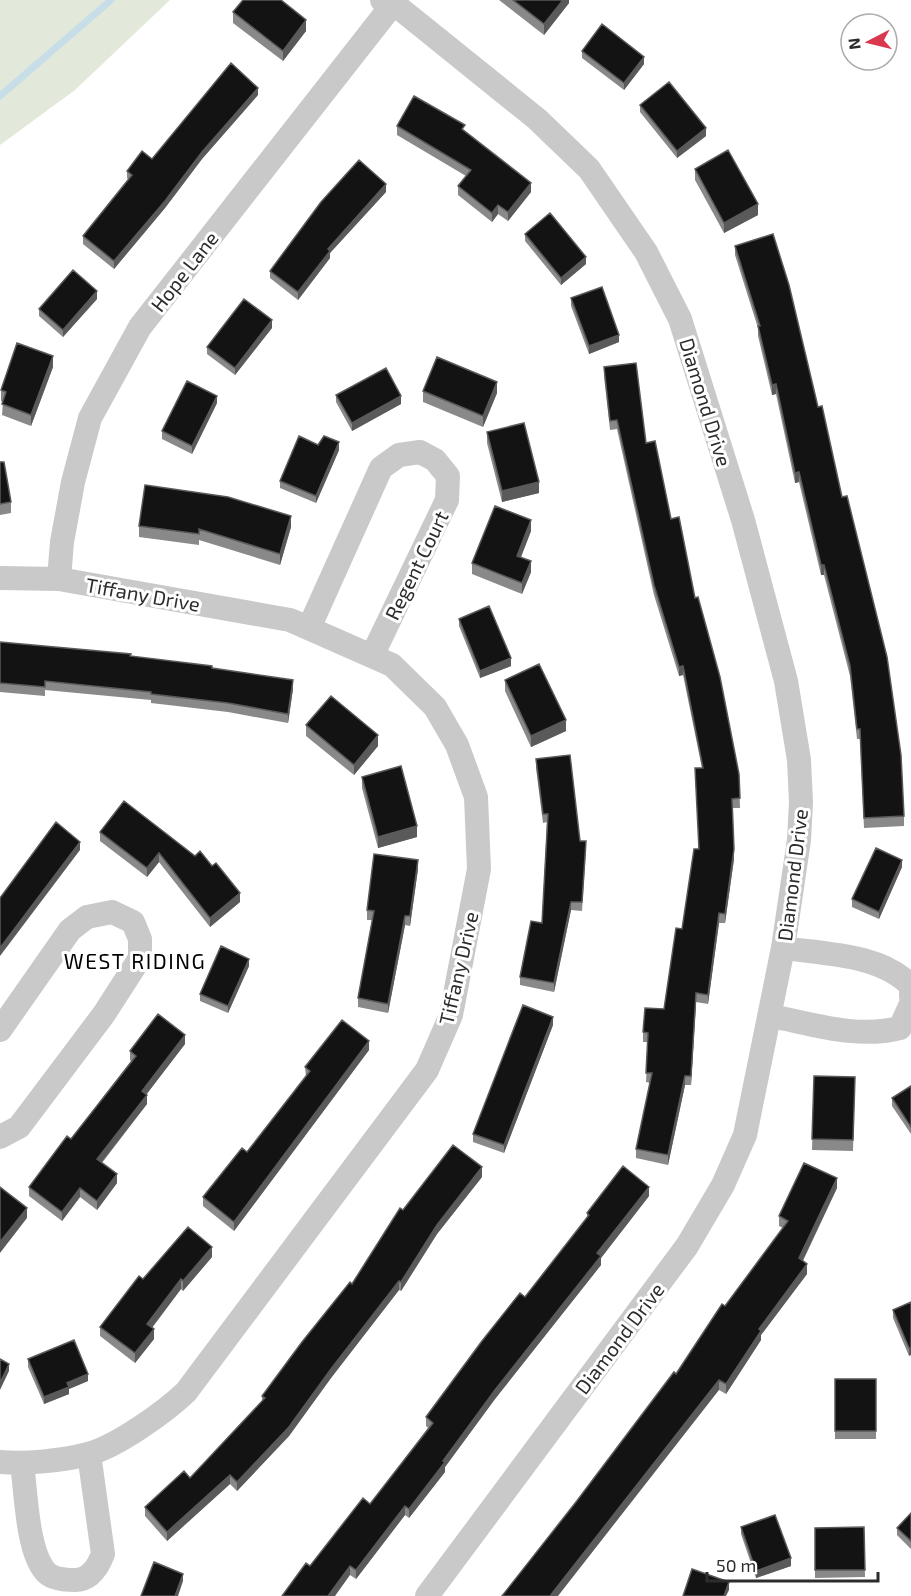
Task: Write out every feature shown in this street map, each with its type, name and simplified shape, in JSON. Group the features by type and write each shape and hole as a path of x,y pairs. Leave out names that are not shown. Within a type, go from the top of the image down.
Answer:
{"street":[{"name":"Hope Lane","path":"59,579 62,542 73,482 90,417 140,327 391,1"},
{"name":"Diamond Drive","path":"391,1 537,119 589,169 646,252 680,319 743,520 793,716 800,760 799,840 771,1016 745,1135 723,1185 687,1246 427,1596"},
{"name":"Regent Court","path":"309,628 381,468 399,455 420,452 435,460 448,476 447,500 372,656"},
{"name":"Tiffany Drive","path":"0,578 59,579 290,620 392,664 435,707 457,745 476,797 479,869 451,1015 427,1070 186,1392 168,1410 89,1454 11,1463"},
{"path":"0,1030 70,930 87,917 112,912 133,922 140,939 140,958 104,1014 19,1127 0,1137"},
{"path":"783,948 878,964 900,974 911,986 911,997"},
{"path":"771,1016 856,1033 884,1032 900,1028 911,1004"},
{"path":"11,1463 35,1554 46,1573 62,1580 81,1580 97,1569 103,1554 89,1454"}],"green space":[{"path":"0,0 170,0 75,90 0,145"}],"building":[{"path":"243,0 281,0 306,20 283,51 233,12"},
{"path":"513,0 563,0 544,24"},
{"path":"602,24 644,57 624,83 582,51"},
{"path":"231,63 258,88 202,152 165,201 114,261 83,236 132,175 127,171 142,151 152,159"},
{"path":"669,82 706,128 677,151 640,105"},
{"path":"414,96 465,125 462,129 531,183 508,212 498,205 492,213 458,186 471,170 397,126"},
{"path":"728,150 758,204 724,223 695,169"},
{"path":"359,160 386,184 328,249 330,251 298,292 270,271 321,202"},
{"path":"550,213 586,257 561,278 525,234"},
{"path":"773,234 789,285 818,407 822,406 842,497 847,496 887,657 901,755 904,816 864,818 860,729 857,729 850,666 824,565 821,565 799,472 795,473 776,384 772,385 758,326 760,326 735,246"},
{"path":"73,270 97,291 63,330 39,309"},
{"path":"602,287 619,335 589,346 571,298"},
{"path":"244,299 272,320 235,368 207,347"},
{"path":"17,343 53,356 31,415 2,404 6,392 1,390"},
{"path":"437,357 497,382 483,416 423,391"},
{"path":"636,363 646,443 655,441 671,519 679,517 695,598 698,597 720,677 739,774 740,798 732,799 734,849 725,914 719,913 708,995 696,993 691,1076 685,1076 668,1155 636,1149 652,1073 646,1073 648,1033 643,1032 645,1008 664,1009 676,928 682,929 694,849 699,849 695,768 703,768 683,666 679,667 654,585 617,420 610,421 604,367"},
{"path":"386,368 401,396 352,423 336,395"},
{"path":"187,381 217,396 192,446 162,431"},
{"path":"524,423 539,482 502,491 487,432"},
{"path":"299,436 318,445 324,436 339,442 316,496 280,481"},
{"path":"0,462 4,462 11,502 0,504"},
{"path":"145,485 228,497 291,516 280,554 199,529 199,534 139,526"},
{"path":"495,506 531,520 517,556 531,561 522,583 472,563"},
{"path":"489,606 511,658 480,671 459,619"},
{"path":"0,642 131,654 130,656 212,666 212,668 293,680 288,714 228,703 151,694 151,692 45,681 45,687 0,683"},
{"path":"539,664 566,720 531,736 505,680"},
{"path":"331,696 378,735 354,765 306,725"},
{"path":"570,755 580,841 586,841 582,902 571,902 554,983 520,977 531,921 542,923 548,814 543,814 536,759"},
{"path":"401,766 417,826 378,837 362,777"},
{"path":"124,801 195,856 200,851 212,866 216,863 240,893 210,918 159,853 147,868 100,832"},
{"path":"56,822 80,842 0,948 0,898"},
{"path":"876,848 902,860 879,912 852,899"},
{"path":"374,854 418,860 410,916 405,916 388,1004 358,998 374,911 367,910"},
{"path":"221,946 249,959 228,1006 200,994"},
{"path":"523,1005 553,1017 504,1145 473,1134"},
{"path":"158,1014 185,1035 142,1091 147,1095 97,1159 117,1174 97,1201 80,1188 62,1212 29,1187 67,1136 71,1139 136,1056 130,1051"},
{"path":"342,1020 369,1041 234,1222 203,1197 242,1148 247,1152 310,1071 305,1067"},
{"path":"814,1076 855,1077 853,1140 812,1139"},
{"path":"911,1086 911,1127 892,1098"},
{"path":"453,1145 482,1167 437,1225 401,1282 399,1281 331,1369 289,1427 237,1482 230,1475 167,1532 145,1507 184,1471 190,1478 265,1398 262,1396 302,1342 350,1282 352,1284 400,1208 403,1210"},
{"path":"804,1163 837,1178 799,1258 807,1264 759,1329 761,1331 726,1384 719,1380 550,1596 502,1596 674,1372 676,1374 722,1304 725,1306 788,1221 779,1216"},
{"path":"623,1166 649,1187 597,1253 601,1256 495,1390 409,1509 405,1506 356,1570 350,1566 328,1596 282,1596 306,1563 310,1566 363,1498 370,1504 433,1423 426,1417 482,1341 520,1293 525,1297 589,1215 587,1213"},
{"path":"0,1187 27,1208 0,1242"},
{"path":"188,1227 212,1247 183,1281 181,1279 147,1324 154,1329 135,1353 100,1327 139,1276 143,1279"},
{"path":"911,1302 911,1348 909,1348 893,1310"},
{"path":"74,1340 88,1374 67,1383 69,1387 44,1397 28,1359"},
{"path":"0,1359 9,1364 0,1383"},
{"path":"835,1379 876,1379 876,1431 835,1431"},
{"path":"911,1513 911,1541 897,1528"},
{"path":"775,1515 791,1558 756,1571 741,1527"},
{"path":"864,1527 865,1570 815,1570 815,1528"},
{"path":"154,1562 183,1574 175,1596 141,1596"},
{"path":"692,1569 729,1582 724,1596 683,1596"}],"waterway":[{"path":"0,96 111,0"}],"district":[{"name":"WEST RIDING","path":"135,960"}]}
